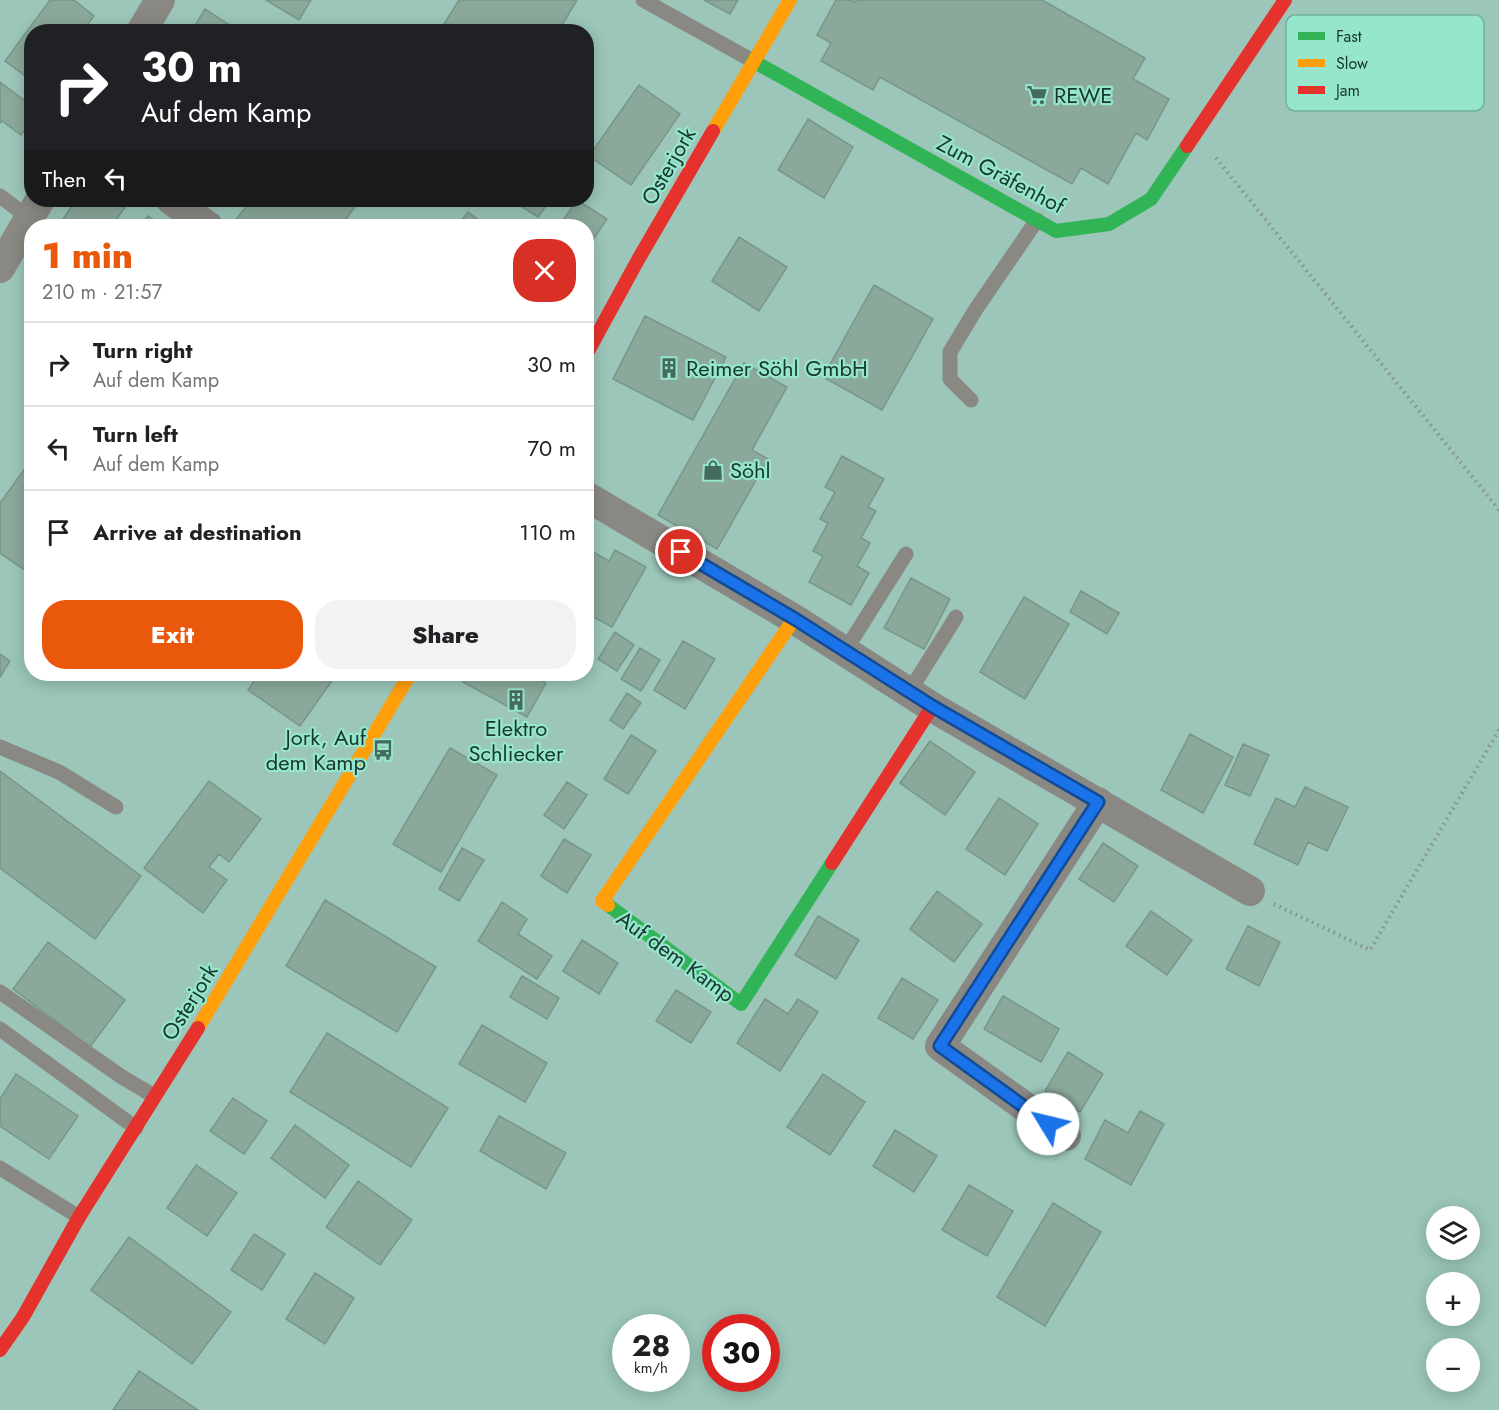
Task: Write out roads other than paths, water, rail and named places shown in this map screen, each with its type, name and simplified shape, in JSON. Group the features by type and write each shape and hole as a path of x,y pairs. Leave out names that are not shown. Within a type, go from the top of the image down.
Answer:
{"street":[{"name":"Osterjork","path":"594,340 639,258 790,0"},
{"name":"Zum Gräfenhof","path":"753,61 1056,231 1109,224 1151,199 1197,134 1285,0"},
{"path":"145,24 157,1"},
{"path":"181,207 198,219"},
{"path":"0,268 24,228"},
{"path":"594,501 795,619 921,699 1250,891"},
{"name":"Auf dem Kamp","path":"795,619 602,902 741,1004 921,699"},
{"name":"Osterjork","path":"0,1350 23,1317 79,1217 232,973 406,681"},
{"path":"1066,1136 940,1046 1098,802"}],"lane":[{"path":"643,0 753,61"},
{"path":"0,196 24,205"},
{"path":"971,400 950,379 950,351 1037,220"},
{"path":"845,651 906,554"},
{"path":"921,699 956,617"},
{"path":"0,747 59,772 116,807"},
{"path":"0,992 122,1077 154,1096"},
{"path":"0,1029 136,1128"},
{"path":"0,1168 79,1217"}],"place":[{"name":"REWE","path":"1037,95"},
{"name":"Reimer Söhl GmbH","path":"669,368"},
{"name":"Söhl","path":"713,470"},
{"name":"Elektro Schliecker","path":"516,700"},
{"name":"Jork, Auf dem Kamp","path":"383,750"}]}
